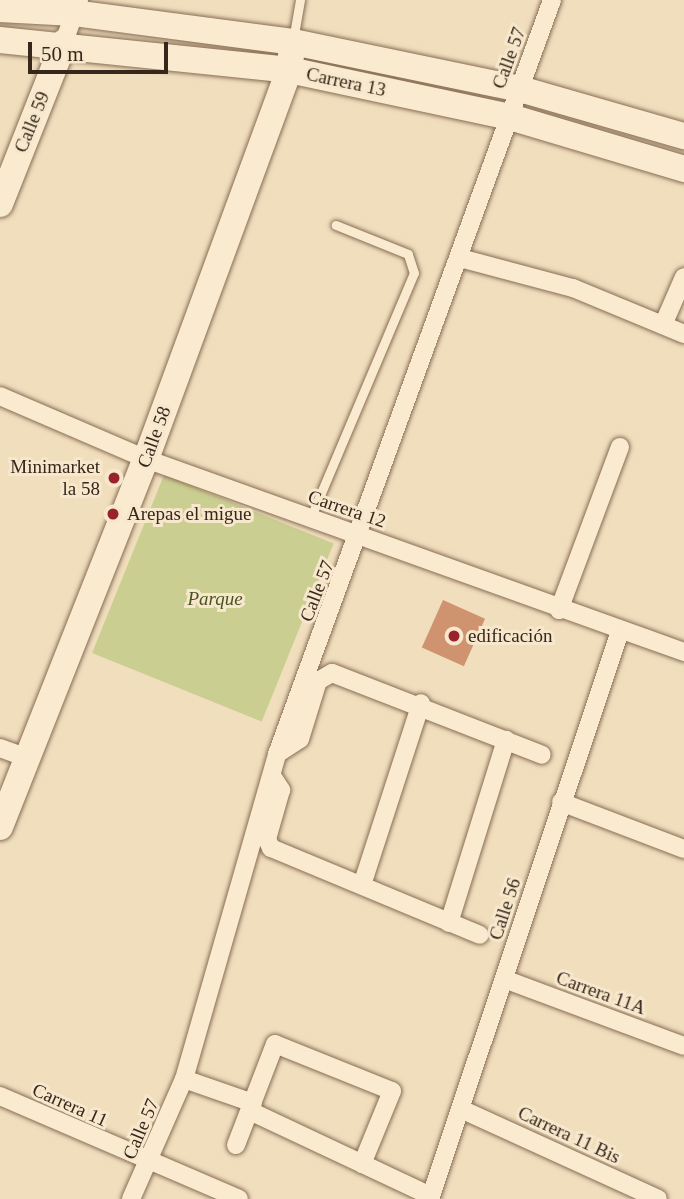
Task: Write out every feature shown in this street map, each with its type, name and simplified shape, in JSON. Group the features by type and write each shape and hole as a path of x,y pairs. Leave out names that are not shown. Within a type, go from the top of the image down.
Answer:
{"street":[{"name":"Calle 57","path":"131,1199 150,1164 184,1079 277,754 361,535 552,0"},
{"name":"Carrera 13","path":"0,9 76,6 293,42 520,89 684,136"},
{"name":"Calle 59","path":"0,204 76,6"},
{"name":"Carrera 13","path":"0,40 64,42 289,70 510,117 684,169"},
{"name":"Calle 58","path":"0,827 146,459 289,70 293,42"},
{"path":"460,258 573,288 684,334"},
{"path":"663,325 684,277"},
{"name":"Carrera 12","path":"0,396 146,459 361,535 559,610 684,652"},
{"path":"559,610 620,447"},
{"name":"Calle 56","path":"430,1198 463,1110 561,802 620,631"},
{"path":"277,754 300,738 323,676 421,703 542,755"},
{"path":"362,885 421,703"},
{"path":"449,923 506,740"},
{"path":"0,748 28,758"},
{"path":"272,776 281,790 267,839 271,848 480,935"},
{"path":"561,802 684,849"},
{"name":"Carrera 11A","path":"504,979 684,1046"},
{"path":"236,1145 275,1044 392,1091 362,1164"},
{"path":"184,1079 251,1107 430,1198"},
{"name":"Carrera 11","path":"0,1096 150,1164 239,1199"},
{"name":"Carrera 11 Bis","path":"463,1110 658,1199"}],"lane":[{"path":"293,42 300,0"},
{"path":"310,519 414,273 408,254 336,225"}],"green space":[{"name":"Parque","path":"164,475 334,544 262,722 92,653"}],"building":[{"name":"edificación","path":"443,600 485,619 464,666 422,648"}],"place":[{"name":"Minimarket la 58","path":"114,478"},
{"name":"Arepas el migue","path":"113,514"},
{"name":"edificación","path":"454,636"}]}
